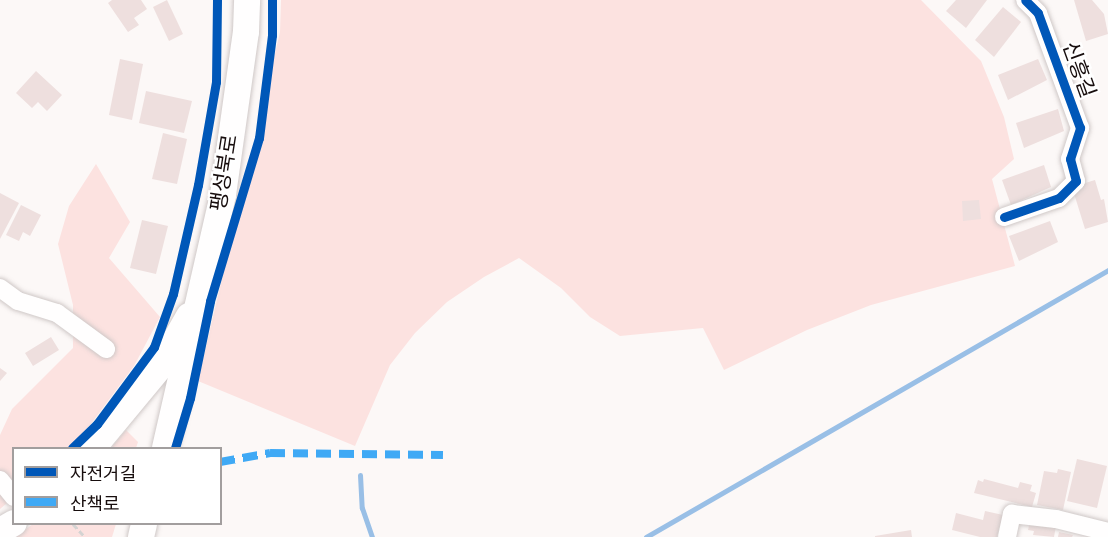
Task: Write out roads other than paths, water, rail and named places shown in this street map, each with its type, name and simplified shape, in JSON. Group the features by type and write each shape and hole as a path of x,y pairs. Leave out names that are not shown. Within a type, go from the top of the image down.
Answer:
{"main road":[{"name":"팽성북로","path":"165,447 224,195 246,32 247,0"},
{"path":"94,447 160,367 201,295"}],"street":[{"name":"신흥길","path":"1004,217 1059,198 1076,181 1070,159 1080,128 1038,13 1025,0"},
{"path":"0,288 18,301 57,313 106,349"},
{"path":"0,480 12,495"},
{"path":"1007,537 1012,514 1056,519 1108,532"}],"waterway":[{"path":"646,537 1108,270"},
{"path":"360,475 362,508 372,537"}]}
